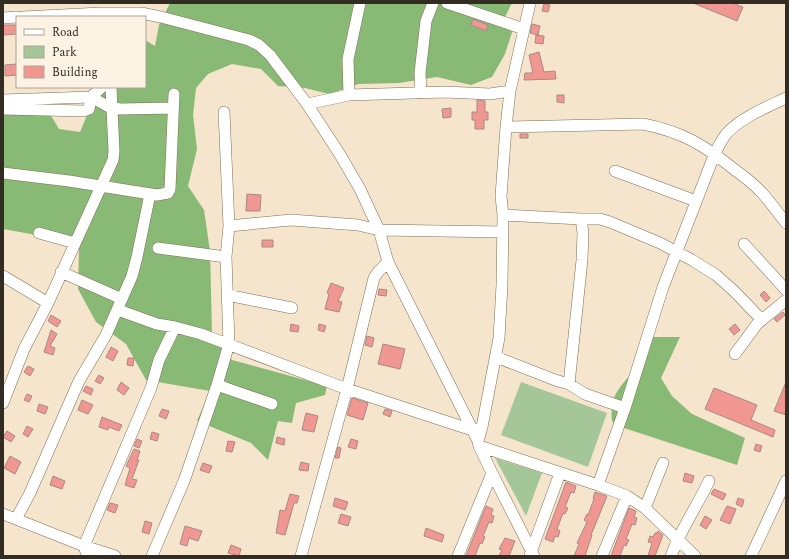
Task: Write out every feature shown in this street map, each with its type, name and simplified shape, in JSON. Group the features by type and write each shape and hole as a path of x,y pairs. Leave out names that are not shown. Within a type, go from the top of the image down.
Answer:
{"street":[{"path":"349,95 348,59 360,3"},
{"path":"421,93 420,73 426,21 433,3"},
{"path":"447,3 524,29"},
{"path":"477,428 496,357 500,316 503,215 501,196 506,127 510,91 530,3"},
{"path":"38,16 114,11 142,13 249,40 259,45 270,55 307,104 360,189 379,230 388,262 477,428 479,443 492,473 532,554"},
{"path":"3,18 16,17"},
{"path":"3,109 84,111 89,109 91,98 101,88"},
{"path":"3,403 7,384 48,303 113,160 114,151 111,88"},
{"path":"307,104 349,95 445,92 490,94 510,91"},
{"path":"3,173 69,181 157,195 168,193 170,189 174,94"},
{"path":"3,100 91,98 111,107 120,109 174,108"},
{"path":"598,485 625,408 662,287 715,153 726,134 741,122 758,111 786,98"},
{"path":"152,556 184,481 217,385 229,344 226,257 229,226 224,112"},
{"path":"506,127 643,124 656,127 688,138 715,153 763,194 786,223"},
{"path":"616,171 696,201"},
{"path":"16,519 30,493 79,381 106,335 118,310 138,257 150,194"},
{"path":"503,215 600,219 610,222 676,251 716,275 734,291 761,320"},
{"path":"568,384 582,260 581,219"},
{"path":"229,226 291,220 358,225 379,230 502,232"},
{"path":"39,233 75,243"},
{"path":"744,244 786,290"},
{"path":"158,248 226,257"},
{"path":"301,556 347,389 374,278 388,262"},
{"path":"61,272 122,299"},
{"path":"3,276 48,303"},
{"path":"227,295 292,308"},
{"path":"735,354 757,324 786,300"},
{"path":"118,310 157,324 175,327 229,344 347,389 477,428"},
{"path":"87,551 152,388 159,360 175,327"},
{"path":"496,357 568,384 585,394 625,408"},
{"path":"217,385 272,404"},
{"path":"479,443 627,496 645,508 695,556"},
{"path":"645,508 662,463"},
{"path":"458,556 492,473"},
{"path":"532,554 560,473"},
{"path":"671,556 677,539 710,481"},
{"path":"752,556 785,486"},
{"path":"602,556 627,496"},
{"path":"3,514 87,551 115,556"}],"green space":[{"path":"170,3 512,3 505,17 513,29 505,54 492,77 471,85 437,77 399,83 359,84 329,94 305,88 278,86 261,69 232,64 208,74 196,88 193,115 197,149 188,186 204,210 210,251 212,332 232,360 327,386 325,395 296,403 292,423 278,421 268,460 251,443 197,421 210,391 146,380 126,344 96,322 78,289 79,250 31,234 3,229 3,110 49,112 59,129 80,132 99,88 146,88 146,41 155,46 159,25"},
{"path":"650,337 680,337 661,378 672,396 692,414 745,438 737,465 618,426 612,421 612,409 617,392 645,355 648,349"},
{"path":"521,382 607,413 588,467 501,435"},
{"path":"495,458 542,473 526,516"}],"building":[{"path":"693,3 732,3 743,7 737,21"},
{"path":"544,4 550,5 548,12 542,11"},
{"path":"473,19 488,25 486,31 471,25"},
{"path":"532,24 540,26 538,35 530,33"},
{"path":"3,25 16,25 16,34 3,35"},
{"path":"536,35 544,36 543,44 535,43"},
{"path":"539,52 544,72 555,71 556,79 524,80 525,73 533,73 529,55"},
{"path":"16,64 16,75 5,76 5,65"},
{"path":"557,95 564,95 564,103 557,102"},
{"path":"477,100 485,101 485,112 488,112 488,120 484,120 484,129 475,129 475,120 472,120 472,112 477,112"},
{"path":"451,108 451,117 443,118 442,109"},
{"path":"520,134 528,134 528,138 520,138"},
{"path":"247,194 261,195 260,211 246,211"},
{"path":"262,240 273,240 273,247 262,247"},
{"path":"331,283 344,288 338,301 342,302 339,312 325,309 329,294 327,293"},
{"path":"379,289 387,290 386,296 378,295"},
{"path":"764,291 770,298 766,302 760,295"},
{"path":"783,312 785,315 777,322 774,319"},
{"path":"51,315 61,321 57,327 48,321"},
{"path":"291,324 299,326 298,332 290,331"},
{"path":"319,324 326,326 324,332 318,330"},
{"path":"735,324 740,330 734,335 729,329"},
{"path":"51,330 57,334 50,346 55,348 53,355 44,352"},
{"path":"367,336 374,338 372,347 365,345"},
{"path":"383,344 405,349 400,369 378,364"},
{"path":"111,347 118,351 113,361 106,357"},
{"path":"128,358 134,358 133,366 127,365"},
{"path":"28,366 34,369 30,376 24,372"},
{"path":"99,375 104,378 100,384 95,381"},
{"path":"121,382 129,388 124,395 117,390"},
{"path":"786,382 786,415 774,411"},
{"path":"86,386 93,389 91,395 83,391"},
{"path":"714,388 757,405 751,420 775,430 773,437 705,409"},
{"path":"27,394 32,396 29,402 24,400"},
{"path":"352,398 368,403 363,420 347,415"},
{"path":"82,400 93,405 88,414 78,410"},
{"path":"39,404 48,407 45,414 37,411"},
{"path":"162,409 169,411 166,419 159,416"},
{"path":"385,409 392,411 390,417 383,414"},
{"path":"306,413 318,416 314,432 302,430"},
{"path":"102,417 122,425 119,431 109,427 108,430 99,427"},
{"path":"27,426 33,429 28,437 23,434"},
{"path":"7,431 15,436 11,442 3,437"},
{"path":"152,432 159,434 157,441 150,439"},
{"path":"277,437 285,439 284,445 276,443"},
{"path":"137,439 142,441 139,448 134,446"},
{"path":"351,439 358,441 356,449 348,447"},
{"path":"228,441 235,442 232,452 226,451"},
{"path":"756,444 762,446 760,452 754,450"},
{"path":"338,447 341,448 339,458 335,458"},
{"path":"134,449 140,451 137,460 139,460 132,479 137,480 134,488 125,485 130,468 126,466"},
{"path":"10,456 21,462 15,474 4,468"},
{"path":"301,462 309,464 308,471 299,470"},
{"path":"203,463 212,466 209,473 200,470"},
{"path":"685,473 694,476 692,483 683,481"},
{"path":"53,476 65,481 62,489 50,485"},
{"path":"566,482 576,486 574,493 571,492 565,507 568,508 565,514 563,513 557,529 560,531 558,537 555,536 553,542 545,539"},
{"path":"714,489 726,494 723,500 711,494"},
{"path":"595,492 607,496 591,535 585,556 574,556 579,544 577,543 587,522 584,520 587,514 588,515"},
{"path":"290,494 299,496 297,503 294,503 285,535 276,533 280,510 285,511"},
{"path":"335,498 348,502 345,510 333,506"},
{"path":"738,498 744,500 742,507 736,504"},
{"path":"110,503 118,505 115,513 107,510"},
{"path":"486,506 493,509 491,515 494,516 492,523 489,522 483,536 485,537 482,544 480,543 475,556 466,556"},
{"path":"727,506 736,509 730,524 720,520"},
{"path":"629,508 636,511 634,517 637,518 635,525 632,524 626,539 629,540 626,546 624,545 620,556 611,556"},
{"path":"341,514 351,517 348,526 338,523"},
{"path":"705,516 712,520 706,529 700,525"},
{"path":"145,521 152,523 149,534 142,532"},
{"path":"185,526 202,531 198,541 189,538 187,546 180,544"},
{"path":"426,528 444,535 442,542 424,536"},
{"path":"658,531 663,535 655,556 648,556 652,543 648,542 650,536 653,537"},
{"path":"505,538 515,541 509,556 499,556 502,550 499,549"},
{"path":"231,545 241,549 239,556 228,553"}]}
